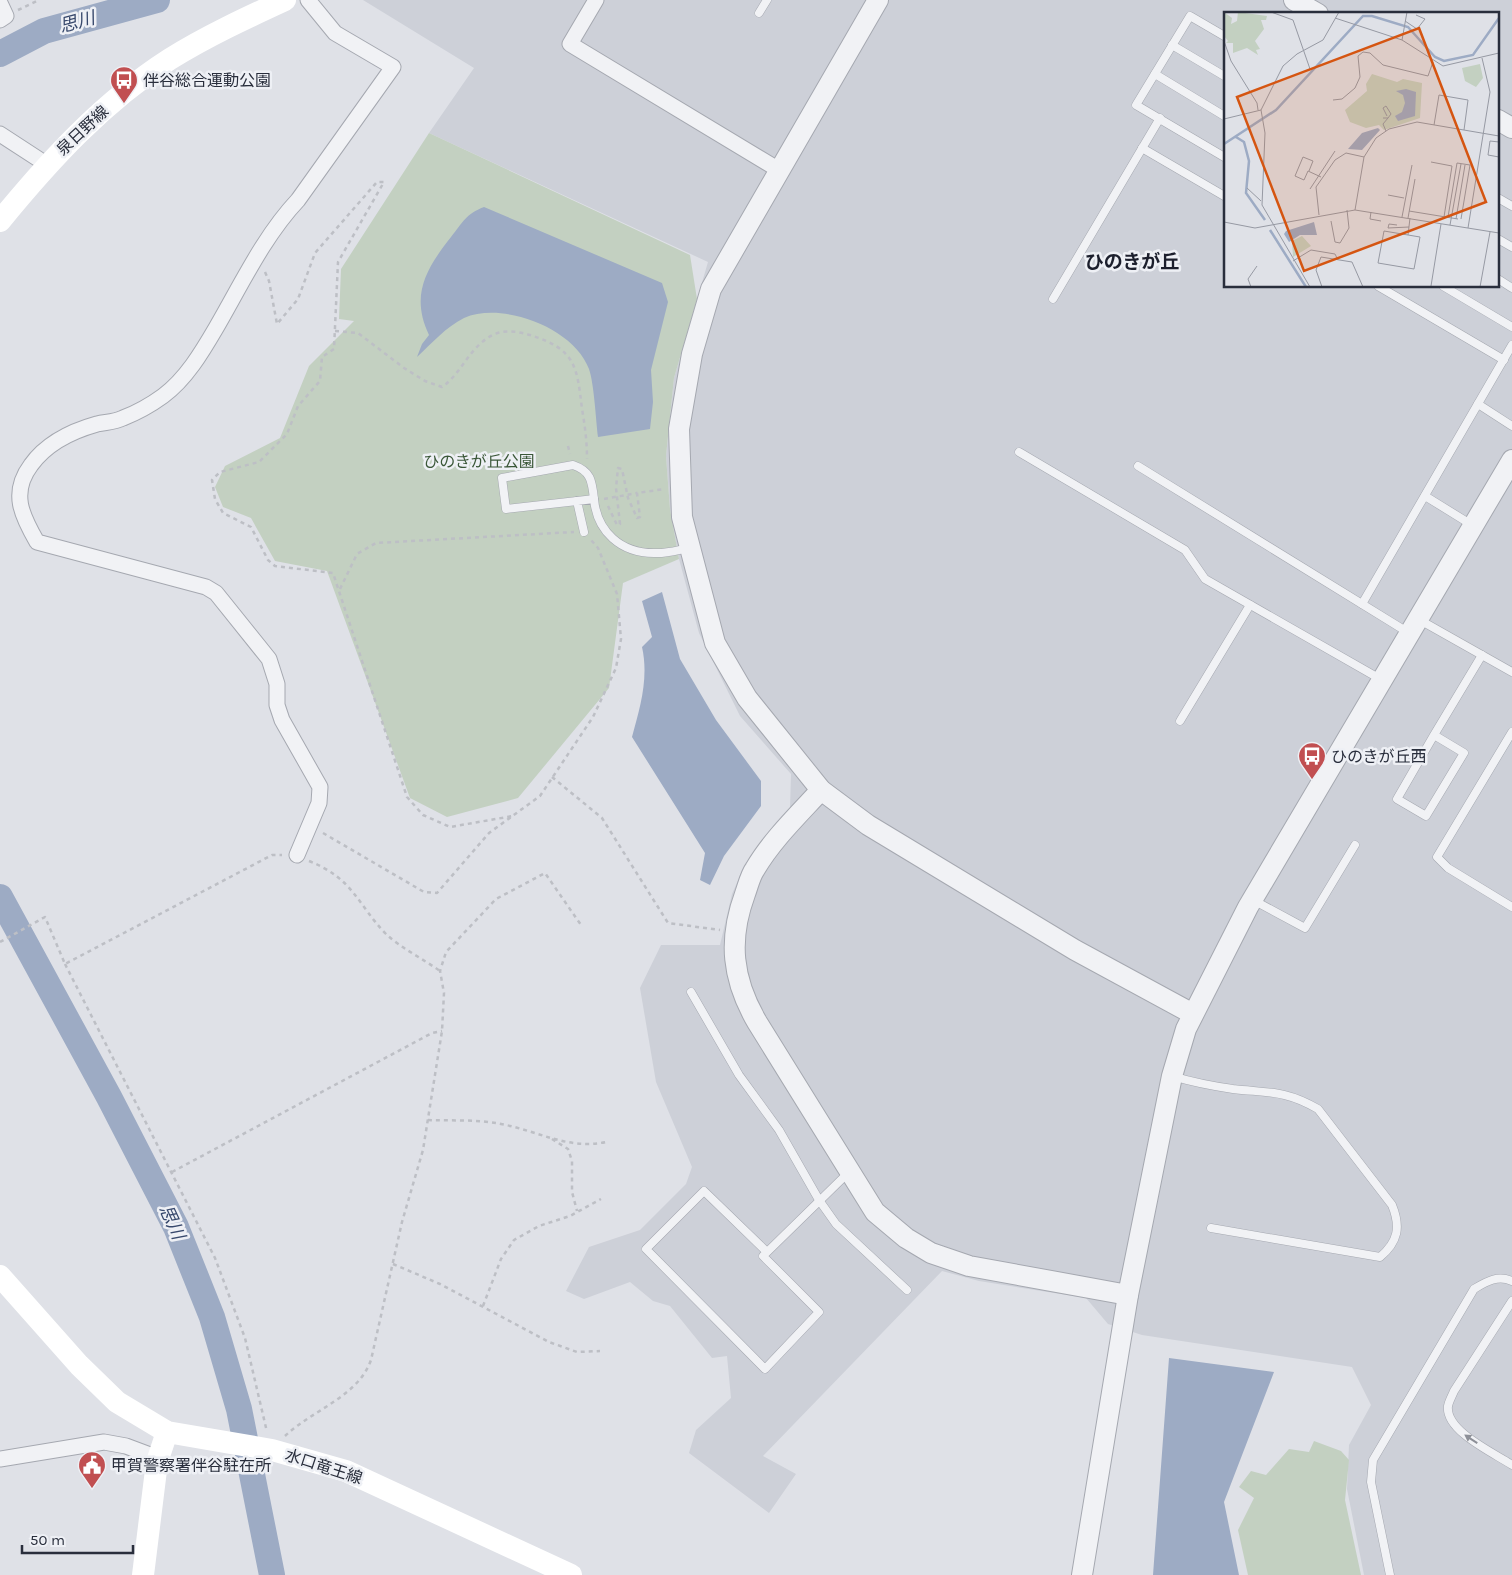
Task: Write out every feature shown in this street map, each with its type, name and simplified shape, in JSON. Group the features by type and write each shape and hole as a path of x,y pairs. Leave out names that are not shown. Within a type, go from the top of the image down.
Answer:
{"main road":[{"name":"泉日野線","path":"0,221 46,164 114,100 169,60 203,40 285,0"},
{"name":"水口竜王線","path":"0,1276 79,1365 117,1402 168,1432 268,1450 322,1463 372,1481 571,1575"},
{"path":"142,1575 158,1458 168,1432"}],"street":[{"path":"296,855 318,803 320,787 282,720 277,705 277,684 268,659 216,594 192,581 37,542 20,508 19,496 29,467 51,443 95,424 123,419 163,397 183,378 205,347 281,219 298,200 393,67 335,33 308,0"},
{"path":"596,0 570,44 779,170"},
{"path":"878,0 711,288 692,354 679,429 682,517 716,643 747,698 820,790 884,835 1076,950 1192,1014"},
{"path":"1294,0 1315,12"},
{"path":"1500,121 1512,128"},
{"path":"0,134 46,164"},
{"path":"1082,1575 1128,1295 1172,1076 1192,1014 1252,900 1512,460"},
{"path":"820,790 754,870 738,914 734,932 735,958 746,1003 875,1212 906,1238 931,1253 969,1266 1128,1295"},
{"path":"0,1459 104,1442 126,1446 158,1458"}],"lane":[{"path":"759,13 767,0"},
{"path":"1224,36 1190,16 1136,105 1224,157"},
{"path":"1172,45 1224,76"},
{"path":"1155,74 1224,116"},
{"path":"1053,299 1160,118"},
{"path":"1142,148 1224,196"},
{"path":"1500,199 1512,206"},
{"path":"1500,240 1512,248"},
{"path":"1500,280 1512,288"},
{"path":"1381,288 1504,360"},
{"path":"1446,288 1512,327"},
{"path":"1362,604 1512,346"},
{"path":"1478,404 1512,426"},
{"path":"1019,452 1185,550 1205,579 1382,680"},
{"path":"594,499 506,509 502,478 573,465 584,469 592,480 595,508 608,537 628,548 654,553 690,548"},
{"path":"1138,466 1362,604 1482,655 1512,672"},
{"path":"1424,496 1473,526"},
{"path":"577,501 584,532"},
{"path":"1180,721 1250,604"},
{"path":"1434,736 1464,753 1426,816 1397,799 1434,736 1482,655"},
{"path":"1512,732 1437,857 1448,868 1512,907"},
{"path":"1252,900 1305,928 1355,845"},
{"path":"691,992 740,1075 779,1130 819,1200 836,1224 907,1290"},
{"path":"1172,1076 1204,1085 1280,1093 1300,1099 1318,1109 1392,1205 1398,1220 1392,1247 1380,1257 1211,1228"},
{"path":"767,1252 704,1191 646,1249 765,1369 819,1312 763,1256 850,1172"},
{"path":"1390,1575 1371,1482 1373,1460 1474,1289 1487,1281 1503,1277 1512,1281"},
{"path":"1512,1301 1454,1391 1448,1407 1450,1420 1460,1432 1512,1465"}],"path":[{"path":"2,13 39,0"},
{"path":"258,258 270,281 277,324 298,299 315,253 377,182 384,182 338,262 334,349 322,357 320,381 298,406 287,434 259,462 220,472 212,480 215,499 223,513 251,527 268,560 275,566 333,573 407,797 423,815 450,827 513,816"},
{"path":"335,331 358,333 404,368 425,381 442,387 450,382 476,346 491,336 505,331 521,332 543,338 568,356 577,370 587,445 587,459"},
{"path":"568,446 570,456"},
{"path":"606,504 617,525 620,524 618,468 622,468 628,494 637,518 640,517 637,493"},
{"path":"606,499 672,488"},
{"path":"307,831 325,833 424,892 437,893 489,833 540,796 593,717 616,668 621,639 614,587 598,548 584,532 376,543 357,554 339,590"},
{"path":"552,777 593,808 602,818 668,923 734,932"},
{"path":"65,964 272,855 296,855 320,866 340,879 352,889 387,934 440,971"},
{"path":"268,1450 286,1434 353,1386 368,1369 375,1348 402,1222 423,1150 442,1031 444,993 440,971 446,952 496,899 545,873 581,925"},
{"path":"0,942 45,917 65,964 215,1258 245,1338 268,1450"},
{"path":"172,1172 432,1033 442,1031"},
{"path":"428,1120 500,1124 588,1146 606,1142"},
{"path":"549,1137 568,1149 572,1161 572,1192 578,1212"},
{"path":"483,1306 501,1258 514,1240 539,1226 578,1212 601,1199"},
{"path":"393,1264 483,1306 549,1342 577,1352 600,1351"}],"shaded area":[{"path":"363,0 1512,0 1512,1575 1364,1575 1347,1489 1349,1445 1371,1405 1352,1367 1142,1335 1108,1324 1086,1298 979,1281 942,1271 763,1456 796,1474 769,1513 689,1453 696,1430 731,1398 727,1356 712,1358 670,1306 653,1301 630,1282 584,1299 566,1291 589,1247 640,1230 686,1184 692,1167 656,1082 640,988 661,945 720,945 732,894 744,867 790,809 791,774 740,716 699,633 679,559 670,509 666,456 674,378 708,262 429,133 474,68"}],"green space":[{"name":"ひのきが丘公園","path":"429,133 690,255 697,299 674,378 666,456 670,509 679,559 623,583 609,688 518,798 447,817 410,798 327,571 275,561 251,518 223,507 215,487 225,466 280,438 309,366 354,321 339,319 341,269"},
{"path":"1314,1441 1341,1451 1349,1460 1345,1500 1361,1575 1248,1575 1238,1530 1254,1498 1239,1487 1251,1471 1266,1475 1289,1449 1309,1452"}],"water":[{"path":"484,207 662,283 668,302 651,370 653,402 650,429 598,437 591,375 581,354 569,341 553,330 517,316 498,313 480,314 464,318 445,331 417,357 422,344 429,335 423,321 421,307 421,295 428,272 434,260 462,223 473,213"},
{"path":"662,592 680,659 716,720 761,781 761,806 724,856 710,885 700,880 705,853 632,737 641,704 644,681 645,670 642,647 652,637 642,601"},
{"path":"1169,1358 1274,1372 1224,1502 1239,1575 1153,1575"}],"waterway":[{"name":"思川","path":"0,54 44,31 157,0"},
{"name":"思川","path":"0,897 109,1097 176,1227 212,1317 239,1409 272,1575"}],"place":[{"name":"伴谷総合運動公園","path":"124,104"},
{"name":"ひのきが丘西","path":"1312,780"},
{"name":"甲賀警察署伴谷駐在所","path":"92,1489"}],"district":[{"name":"ひのきが丘","path":"1132,261"}]}
